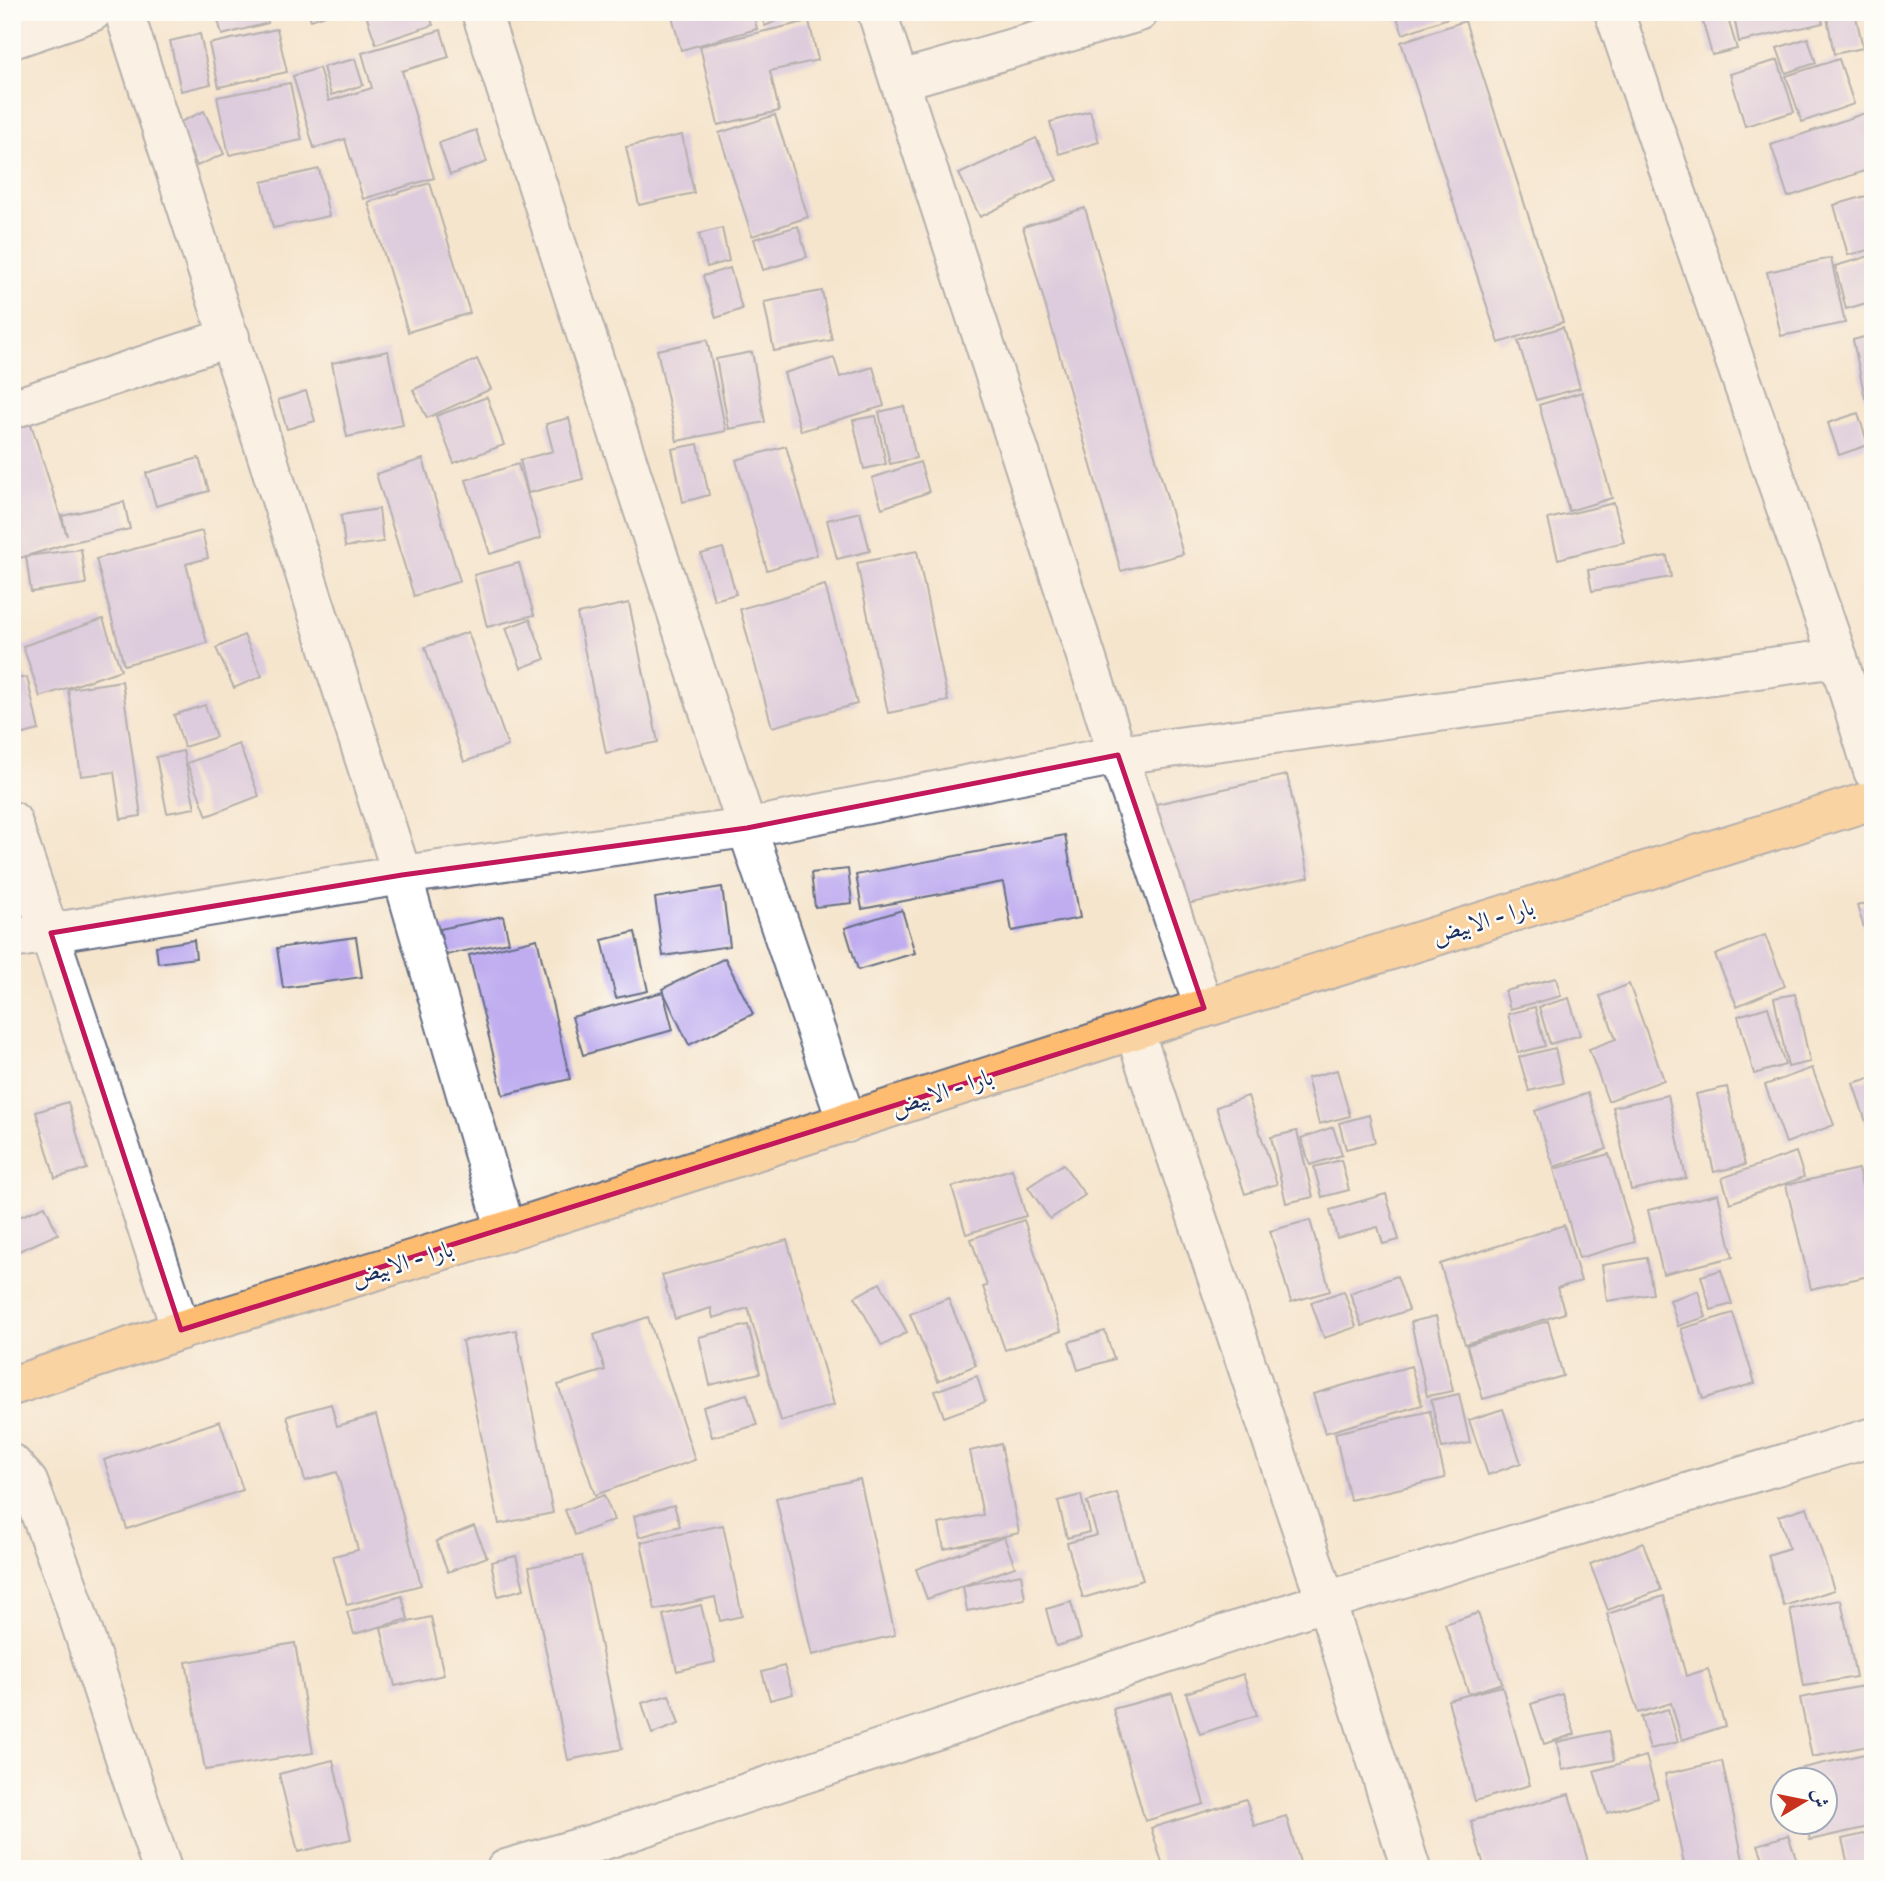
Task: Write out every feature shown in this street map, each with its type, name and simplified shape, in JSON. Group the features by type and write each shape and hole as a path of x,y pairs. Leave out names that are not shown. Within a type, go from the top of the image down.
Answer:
{"main road":[{"name":"بارا - الابيض","path":"12,1386 181,1330 506,1231 1204,1008 1873,800"}],"street":[{"path":"12,39 92,12"},
{"path":"124,12 402,875 506,1231"},
{"path":"481,12 747,828 847,1123"},
{"path":"877,12 1118,755 1204,1008"},
{"path":"901,80 1139,12"},
{"path":"1614,12 1838,658 1873,771"},
{"path":"12,408 230,337"},
{"path":"12,939 402,875 747,828 1118,755 1838,658"},
{"path":"12,821 181,1330"},
{"path":"1135,1030 1326,1601 1411,1869"},
{"path":"506,1869 596,1856 1326,1601 1873,1437"},
{"path":"12,1464 28,1482 68,1586 162,1869"}],"highlighted area":[{"path":"1118,755 1204,1008 181,1330 51,933 402,875 747,828"}],"building":[{"path":"216,12 265,12 268,23 222,35"},
{"path":"308,12 331,12 331,13 311,20"},
{"path":"365,12 428,12 433,25 376,44"},
{"path":"671,12 753,12 757,29 681,50"},
{"path":"759,12 797,12 765,26"},
{"path":"1395,12 1462,12 1462,13 1403,34"},
{"path":"1700,12 1726,12 1737,49 1712,55"},
{"path":"1733,12 1821,12 1823,23 1739,42"},
{"path":"1826,12 1855,12 1863,48 1834,54"},
{"path":"809,21 818,60 770,71 779,111 718,125 700,46"},
{"path":"1465,21 1563,322 1499,343 1401,42"},
{"path":"277,29 287,72 219,87 209,44"},
{"path":"441,30 449,57 402,71 434,178 363,199 345,139 314,148 293,76 319,68 329,101 372,88 362,53"},
{"path":"200,34 211,84 181,91 170,41"},
{"path":"1808,38 1816,63 1786,73 1777,48"},
{"path":"355,59 363,85 331,95 323,67"},
{"path":"1839,59 1854,104 1802,122 1786,76"},
{"path":"1778,60 1794,112 1745,126 1730,74"},
{"path":"290,83 302,140 229,155 217,97"},
{"path":"204,111 224,154 197,166 178,123"},
{"path":"1090,111 1099,142 1059,154 1050,122"},
{"path":"1865,113 1873,136 1873,168 1788,197 1771,145"},
{"path":"775,115 808,217 752,236 719,133"},
{"path":"476,130 487,162 450,175 439,143"},
{"path":"682,135 694,193 639,205 626,147"},
{"path":"1036,138 1057,180 980,217 959,174"},
{"path":"319,169 329,216 273,228 262,182"},
{"path":"430,183 470,313 408,332 368,202"},
{"path":"1873,194 1873,249 1848,255 1834,205"},
{"path":"1085,208 1183,554 1121,571 1023,227"},
{"path":"798,226 807,257 763,270 754,239"},
{"path":"722,228 729,261 707,267 699,234"},
{"path":"1873,255 1873,301 1846,309 1835,266"},
{"path":"1831,258 1845,323 1781,336 1767,272"},
{"path":"730,268 742,309 716,318 703,276"},
{"path":"822,291 832,340 774,351 764,302"},
{"path":"1563,327 1580,388 1536,400 1518,341"},
{"path":"1871,335 1873,396 1865,398 1853,340"},
{"path":"707,340 726,431 677,441 657,350"},
{"path":"388,351 403,425 347,437 332,363"},
{"path":"752,352 765,422 729,429 716,359"},
{"path":"834,358 840,377 873,367 884,406 801,431 784,373"},
{"path":"477,359 491,389 427,418 413,390"},
{"path":"306,391 315,421 287,429 278,400"},
{"path":"1582,392 1612,498 1569,511 1539,405"},
{"path":"487,397 504,445 454,463 436,416"},
{"path":"904,406 916,458 890,464 879,412"},
{"path":"1858,413 1868,445 1839,455 1828,423"},
{"path":"876,416 886,464 864,469 853,420"},
{"path":"569,418 583,479 528,493 520,460 553,451 546,424"},
{"path":"31,424 67,536 62,516 124,502 130,529 20,558 12,535 12,430"},
{"path":"698,444 709,495 683,502 672,449"},
{"path":"786,446 817,555 767,570 736,460"},
{"path":"199,458 209,491 156,506 146,473"},
{"path":"423,459 460,581 414,596 376,474"},
{"path":"920,462 929,492 882,508 872,478"},
{"path":"518,464 541,538 490,554 466,480"},
{"path":"1614,503 1624,542 1558,559 1548,519"},
{"path":"379,509 383,542 345,547 341,515"},
{"path":"860,512 870,551 837,559 827,520"},
{"path":"202,531 208,558 186,564 207,643 124,665 96,559"},
{"path":"723,548 736,594 714,600 701,554"},
{"path":"81,549 86,584 31,592 26,556"},
{"path":"917,551 948,701 888,713 857,563"},
{"path":"1667,556 1671,577 1592,591 1588,570"},
{"path":"519,563 534,615 487,627 474,575"},
{"path":"825,585 857,704 772,727 740,609"},
{"path":"629,603 658,742 606,753 577,614"},
{"path":"103,619 121,670 40,697 23,646"},
{"path":"530,619 545,659 521,668 506,628"},
{"path":"468,632 508,746 464,762 425,647"},
{"path":"244,635 262,676 234,688 216,648"},
{"path":"27,677 39,730 12,737 12,680"},
{"path":"122,681 141,816 121,819 114,772 81,776 68,689"},
{"path":"205,705 216,737 184,747 174,715"},
{"path":"239,744 259,796 207,816 187,763"},
{"path":"183,751 195,808 167,813 156,757"},
{"path":"1287,775 1309,877 1169,908 1147,806"},
{"path":"1065,835 1080,918 1012,931 1003,882 862,909 856,875"},
{"path":"848,869 852,903 815,907 811,873"},
{"path":"722,887 730,946 663,956 655,898"},
{"path":"1873,901 1873,952 1872,952 1857,906"},
{"path":"902,910 915,953 858,970 845,928"},
{"path":"503,916 509,942 445,955 440,929"},
{"path":"635,932 648,991 616,998 602,940"},
{"path":"1765,935 1785,986 1737,1006 1715,955"},
{"path":"356,937 362,977 283,988 277,948"},
{"path":"537,939 570,1079 503,1095 469,955"},
{"path":"194,940 196,958 158,963 156,946"},
{"path":"725,958 753,1014 689,1045 662,989"},
{"path":"1556,978 1561,996 1510,1009 1505,991"},
{"path":"1629,984 1664,1080 1608,1101 1589,1049 1616,1039 1600,996"},
{"path":"663,992 673,1030 583,1055 572,1017"},
{"path":"1795,994 1810,1062 1788,1067 1774,998"},
{"path":"1569,998 1580,1035 1550,1044 1539,1007"},
{"path":"1535,1007 1545,1046 1518,1053 1508,1014"},
{"path":"1768,1007 1785,1065 1754,1074 1738,1016"},
{"path":"1555,1048 1563,1083 1529,1091 1519,1057"},
{"path":"1812,1068 1834,1125 1786,1143 1765,1085"},
{"path":"1337,1070 1350,1116 1319,1124 1307,1078"},
{"path":"1873,1077 1873,1124 1867,1125 1853,1083"},
{"path":"1727,1087 1745,1165 1714,1172 1696,1094"},
{"path":"1588,1093 1607,1149 1554,1167 1535,1111"},
{"path":"1668,1095 1686,1178 1631,1190 1613,1107"},
{"path":"1248,1096 1277,1184 1245,1194 1216,1107"},
{"path":"68,1102 87,1169 55,1178 36,1112"},
{"path":"1369,1115 1375,1142 1346,1149 1339,1123"},
{"path":"1333,1127 1342,1155 1310,1165 1301,1138"},
{"path":"1297,1131 1313,1197 1286,1203 1271,1137"},
{"path":"1796,1152 1804,1177 1730,1203 1722,1178"},
{"path":"1609,1154 1635,1242 1579,1258 1554,1169"},
{"path":"1341,1160 1349,1190 1322,1197 1314,1167"},
{"path":"1063,1164 1085,1195 1050,1219 1028,1187"},
{"path":"1012,1169 1026,1216 966,1234 952,1187"},
{"path":"1858,1169 1873,1231 1873,1275 1811,1289 1786,1185"},
{"path":"1386,1194 1399,1240 1383,1244 1378,1227 1337,1238 1330,1210"},
{"path":"1718,1194 1733,1257 1663,1274 1648,1210"},
{"path":"45,1206 58,1234 12,1254 12,1220"},
{"path":"1024,1220 1061,1331 1005,1350 983,1287 987,1286 971,1239"},
{"path":"1310,1220 1330,1291 1291,1302 1270,1231"},
{"path":"1564,1225 1581,1281 1557,1288 1565,1313 1465,1344 1440,1264"},
{"path":"787,1240 834,1405 781,1421 748,1308 713,1318 711,1308 675,1319 662,1275"},
{"path":"1647,1258 1653,1294 1607,1301 1602,1265"},
{"path":"1721,1270 1732,1304 1711,1310 1701,1276"},
{"path":"1397,1276 1409,1310 1362,1326 1350,1293"},
{"path":"880,1283 907,1332 882,1346 855,1297"},
{"path":"1344,1291 1356,1327 1324,1338 1311,1302"},
{"path":"1698,1291 1706,1317 1678,1326 1670,1300"},
{"path":"948,1298 976,1365 938,1381 910,1314"},
{"path":"1733,1313 1755,1383 1703,1399 1681,1329"},
{"path":"1436,1316 1453,1391 1427,1396 1411,1322"},
{"path":"648,1317 695,1460 595,1495 558,1385 605,1370 594,1335"},
{"path":"1548,1321 1563,1376 1483,1399 1467,1345"},
{"path":"748,1325 760,1373 710,1385 699,1337"},
{"path":"516,1330 553,1513 499,1524 462,1341"},
{"path":"1105,1331 1114,1359 1078,1370 1069,1342"},
{"path":"1411,1366 1422,1405 1325,1433 1313,1394"},
{"path":"977,1376 985,1402 944,1417 935,1391"},
{"path":"747,1394 757,1425 712,1437 703,1407"},
{"path":"1459,1394 1470,1443 1442,1448 1431,1400"},
{"path":"331,1404 337,1426 376,1415 421,1585 347,1605 333,1556 358,1550 337,1472 305,1481 287,1416"},
{"path":"1503,1409 1521,1463 1488,1475 1469,1420"},
{"path":"1430,1411 1445,1478 1350,1500 1335,1433"},
{"path":"220,1421 243,1490 127,1529 104,1460"},
{"path":"1001,1444 1019,1533 944,1549 939,1524 983,1515 970,1451"},
{"path":"860,1479 895,1635 812,1655 776,1498"},
{"path":"1117,1493 1143,1580 1083,1598 1067,1543 1097,1535 1087,1502"},
{"path":"604,1495 614,1520 575,1535 565,1510"},
{"path":"1081,1495 1089,1532 1067,1538 1058,1501"},
{"path":"674,1505 680,1526 639,1537 634,1516"},
{"path":"1807,1507 1834,1590 1784,1606 1768,1555 1789,1548 1779,1516"},
{"path":"723,1525 742,1616 720,1621 715,1597 655,1610 641,1542"},
{"path":"474,1526 487,1557 448,1572 436,1541"},
{"path":"1004,1537 1015,1567 927,1599 916,1569"},
{"path":"1643,1543 1661,1590 1608,1610 1590,1564"},
{"path":"516,1556 524,1589 498,1596 491,1562"},
{"path":"582,1556 622,1749 568,1760 529,1567"},
{"path":"1021,1574 1025,1599 967,1611 963,1586"},
{"path":"402,1596 408,1619 354,1634 347,1612"},
{"path":"1664,1596 1686,1676 1708,1669 1725,1726 1682,1740 1671,1703 1638,1713 1607,1614"},
{"path":"1841,1600 1856,1677 1804,1686 1790,1609"},
{"path":"1071,1602 1081,1639 1056,1646 1046,1609"},
{"path":"701,1605 715,1662 677,1671 663,1615"},
{"path":"1478,1613 1502,1683 1469,1694 1445,1624"},
{"path":"431,1617 444,1675 395,1686 381,1628"},
{"path":"295,1643 313,1753 205,1770 186,1662"},
{"path":"784,1666 793,1694 770,1700 762,1672"},
{"path":"1243,1674 1257,1715 1200,1734 1186,1693"},
{"path":"1869,1685 1873,1704 1873,1745 1812,1757 1800,1698"},
{"path":"1502,1686 1530,1785 1475,1801 1448,1700"},
{"path":"1172,1693 1204,1804 1145,1821 1113,1709"},
{"path":"1562,1694 1575,1734 1544,1744 1531,1704"},
{"path":"669,1695 679,1724 652,1734 642,1703"},
{"path":"1668,1709 1678,1742 1650,1749 1641,1717"},
{"path":"1608,1731 1614,1760 1562,1770 1557,1742"},
{"path":"1873,1752 1873,1826 1840,1833 1840,1766 1812,1766"},
{"path":"1646,1756 1658,1798 1607,1813 1594,1771"},
{"path":"333,1760 351,1839 298,1852 279,1774"},
{"path":"1722,1761 1745,1869 1685,1869 1665,1774"},
{"path":"1569,1794 1590,1869 1485,1869 1471,1821"},
{"path":"1246,1799 1254,1826 1286,1816 1302,1869 1164,1869 1151,1828"},
{"path":"1873,1832 1873,1869 1849,1869 1842,1839"},
{"path":"1788,1836 1800,1869 1767,1869 1758,1845"},
{"path":"1809,1836 1828,1836 1810,1840"}]}
